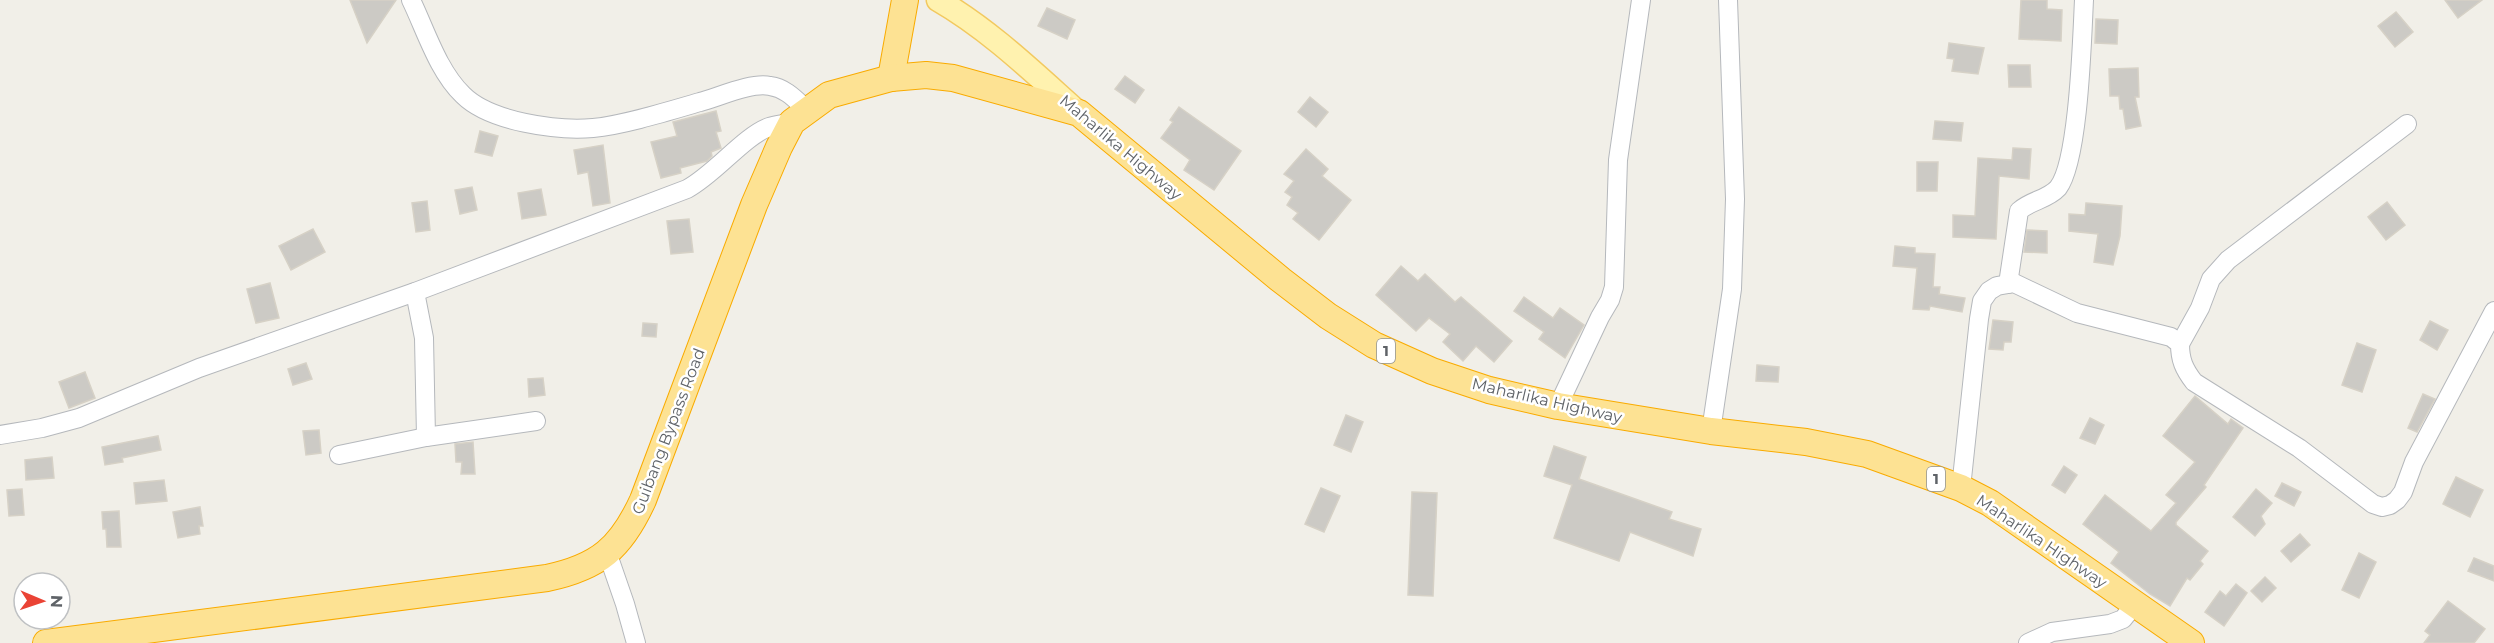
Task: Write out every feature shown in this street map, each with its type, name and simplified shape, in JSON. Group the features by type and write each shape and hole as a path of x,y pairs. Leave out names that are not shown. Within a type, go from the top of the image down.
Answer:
{"highway":[{"path":"891,78 905,0"},
{"name":"Guibang Bypass Road","path":"46,643 547,578 582,569 607,552 628,530 643,500 754,205 778,147 800,116 829,95 891,78 926,75 953,78 1079,112"},
{"name":"Maharlika Highway","path":"1079,112 1281,280 1328,316 1374,345 1432,371 1470,384 1558,406 1711,431 1806,442 1867,454 1961,488 1990,503 2191,643"}],"main road":[{"name":"Maharlika Highway","path":"938,0 961,13 1079,112"}],"street":[{"path":"0,435 42,428 79,418 199,368 415,292 687,189 700,182 754,135 800,116 788,93 778,87 758,85 669,112 594,128 557,126 511,119 488,110 464,96 446,73 411,0"},
{"path":"1558,406 1610,300 1614,287 1618,160 1641,0"},
{"path":"1711,431 1732,289 1735,199 1728,0"},
{"path":"2008,284 2019,211 2027,204 2049,197 2064,178 2072,145 2081,61 2084,0"},
{"path":"2407,124 2228,260 2211,279 2200,308 2180,344 2180,357 2185,370 2194,382 2298,448 2373,504 2382,507 2397,500 2403,492 2414,462 2494,311"},
{"path":"1961,488 1982,301 1997,286 2014,284 2077,313 2171,337 2180,344"},
{"path":"415,292 424,338 426,437"},
{"path":"339,455 426,437 536,421"},
{"path":"607,552 626,604 636,643"},
{"path":"2028,643 2052,632 2110,624 2123,619 2135,604"}],"building":[{"path":"350,0 396,0 367,43"},
{"path":"2021,0 2047,0 2047,9 2062,10 2061,41 2019,39"},
{"path":"2445,0 2482,0 2458,18"},
{"path":"1047,8 1075,20 1067,39 1038,26"},
{"path":"2396,12 2413,32 2395,47 2378,26"},
{"path":"2096,19 2118,20 2117,44 2095,43"},
{"path":"1949,43 1984,48 1978,74 1952,71 1954,59 1947,58"},
{"path":"2008,65 2030,65 2031,87 2009,87"},
{"path":"2138,68 2139,97 2135,97 2141,126 2126,129 2119,96 2110,96 2109,69"},
{"path":"1125,76 1144,90 1135,103 1115,89"},
{"path":"1310,97 1328,112 1316,127 1298,112"},
{"path":"1179,107 1241,151 1214,190 1184,170 1190,160 1161,138 1173,122 1170,120"},
{"path":"716,111 721,131 716,132 721,148 711,152 712,156 707,161 680,168 681,173 661,178 651,142 677,136 673,122"},
{"path":"1935,121 1963,123 1961,141 1933,139"},
{"path":"480,131 498,136 492,156 475,152"},
{"path":"603,145 610,203 593,206 588,172 578,174 574,150"},
{"path":"2013,148 2031,149 2029,179 1999,176 1996,239 1953,237 1953,215 1975,216 1978,158 2012,160"},
{"path":"1306,149 1328,169 1322,176 1351,200 1319,240 1293,219 1298,213 1287,205 1292,197 1285,192 1294,181 1284,174"},
{"path":"1917,162 1938,162 1937,191 1917,191"},
{"path":"472,187 477,210 460,214 455,190"},
{"path":"541,189 546,215 522,219 518,193"},
{"path":"427,201 430,230 416,232 412,203"},
{"path":"2387,202 2405,225 2386,240 2368,217"},
{"path":"2086,203 2122,206 2120,236 2113,265 2094,262 2098,234 2069,231 2069,214 2085,215"},
{"path":"689,219 693,252 671,254 667,221"},
{"path":"313,229 325,252 291,270 279,246"},
{"path":"2027,230 2047,231 2047,253 2024,252"},
{"path":"1895,246 1915,248 1915,253 1935,254 1933,287 1940,287 1939,294 1965,298 1962,312 1930,306 1929,310 1913,309 1917,268 1893,266"},
{"path":"1401,266 1418,281 1425,274 1455,302 1461,297 1512,341 1494,362 1476,346 1463,361 1443,342 1450,334 1429,318 1416,331 1376,295"},
{"path":"270,283 279,318 256,323 247,289"},
{"path":"1524,297 1553,318 1560,308 1584,325 1565,358 1539,339 1544,332 1514,311"},
{"path":"1993,320 2013,322 2011,342 2004,342 2003,350 1989,349"},
{"path":"2430,321 2448,330 2437,350 2420,340"},
{"path":"643,323 657,324 656,337 642,336"},
{"path":"2357,343 2376,350 2362,392 2342,385"},
{"path":"306,363 312,379 293,385 288,369"},
{"path":"1757,365 1779,367 1778,382 1756,381"},
{"path":"85,372 95,398 69,408 59,382"},
{"path":"543,378 545,395 529,397 528,379"},
{"path":"2423,394 2435,399 2417,432 2408,428"},
{"path":"2195,396 2228,424 2231,419 2243,428 2204,485 2206,487 2176,522 2176,525 2208,551 2200,561 2203,564 2190,580 2187,578 2170,606 2150,594 2111,563 2119,552 2083,524 2105,495 2151,531 2176,503 2166,495 2195,462 2163,436"},
{"path":"1346,415 1363,422 1351,452 1334,445"},
{"path":"2090,418 2104,425 2095,444 2080,438"},
{"path":"319,430 321,453 306,455 303,431"},
{"path":"158,436 161,450 122,458 123,462 105,465 102,447"},
{"path":"473,442 475,474 461,474 462,462 456,462 455,444"},
{"path":"1554,446 1586,457 1579,479 1672,512 1669,519 1701,529 1693,556 1630,532 1619,561 1554,538 1572,485 1544,476"},
{"path":"52,457 54,478 26,480 25,460"},
{"path":"2064,466 2077,475 2065,493 2052,485"},
{"path":"2456,477 2483,490 2470,517 2443,504"},
{"path":"164,480 167,501 136,504 134,483"},
{"path":"2282,483 2301,492 2294,506 2275,496"},
{"path":"1321,488 1340,496 1324,532 1305,524"},
{"path":"22,489 24,515 9,516 7,490"},
{"path":"2256,489 2272,503 2261,516 2265,524 2255,536 2233,517"},
{"path":"1412,492 1437,493 1433,596 1408,595"},
{"path":"200,507 203,526 199,526 200,534 178,538 173,512"},
{"path":"119,511 121,547 107,547 102,512"},
{"path":"2300,534 2310,545 2291,562 2281,551"},
{"path":"2359,553 2376,562 2359,598 2342,590"},
{"path":"2474,558 2494,566 2494,581 2468,571"},
{"path":"2265,577 2276,588 2262,602 2251,591"},
{"path":"2236,584 2247,593 2224,626 2205,612 2220,591 2226,596"},
{"path":"2448,601 2485,629 2474,643 2424,643 2430,635 2425,631"}]}
